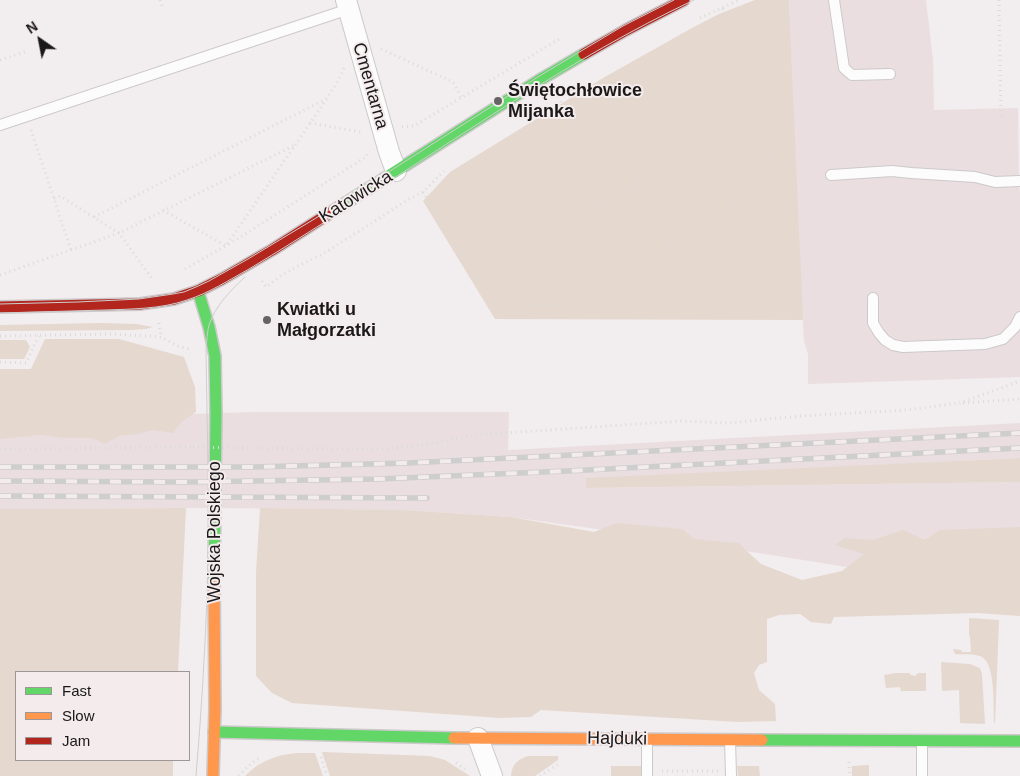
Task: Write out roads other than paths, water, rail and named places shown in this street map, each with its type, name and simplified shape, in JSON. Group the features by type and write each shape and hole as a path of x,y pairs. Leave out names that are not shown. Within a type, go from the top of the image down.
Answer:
{"street":[{"name":"Katowicka","path":"0,308 140,304 174,299 198,291 272,250 515,96 590,51 684,0"},
{"name":"Cmentarna","path":"347,5 396,172"},
{"name":"Wojska Polskiego","path":"198,291 214,349 216,414 213,776"},
{"name":"Hajduki","path":"214,732 647,740 1020,741"},
{"path":"478,738 492,776"}],"lane":[{"path":"834,0 844,68 852,75 890,74"},
{"path":"0,125 347,5"},
{"path":"831,175 892,171 975,177 995,182 1020,182"},
{"path":"873,298 873,323 878,333 893,346 985,344 1003,339 1015,327 1020,317"},
{"path":"647,740 652,774"},
{"path":"730,740 731,776"},
{"path":"922,740 922,776"}],"tram line":[{"path":"0,304 139,299 184,292 196,287 248,259 316,218 541,75 623,26 674,0"},
{"path":"0,313 146,308 177,303 203,294 283,248 558,74 602,48 694,0"},
{"path":"196,776 204,663 208,564 207,337 209,325 215,311 245,277"}],"railway":[{"path":"0,467 253,467 408,463 1020,433"},
{"path":"0,481 186,482 379,479 1020,448"},
{"path":"0,496 427,498"}],"place":[{"name":"Świętochłowice Mijanka","path":"498,101"},
{"name":"Kwiatki u Małgorzatki","path":"267,320"}]}
